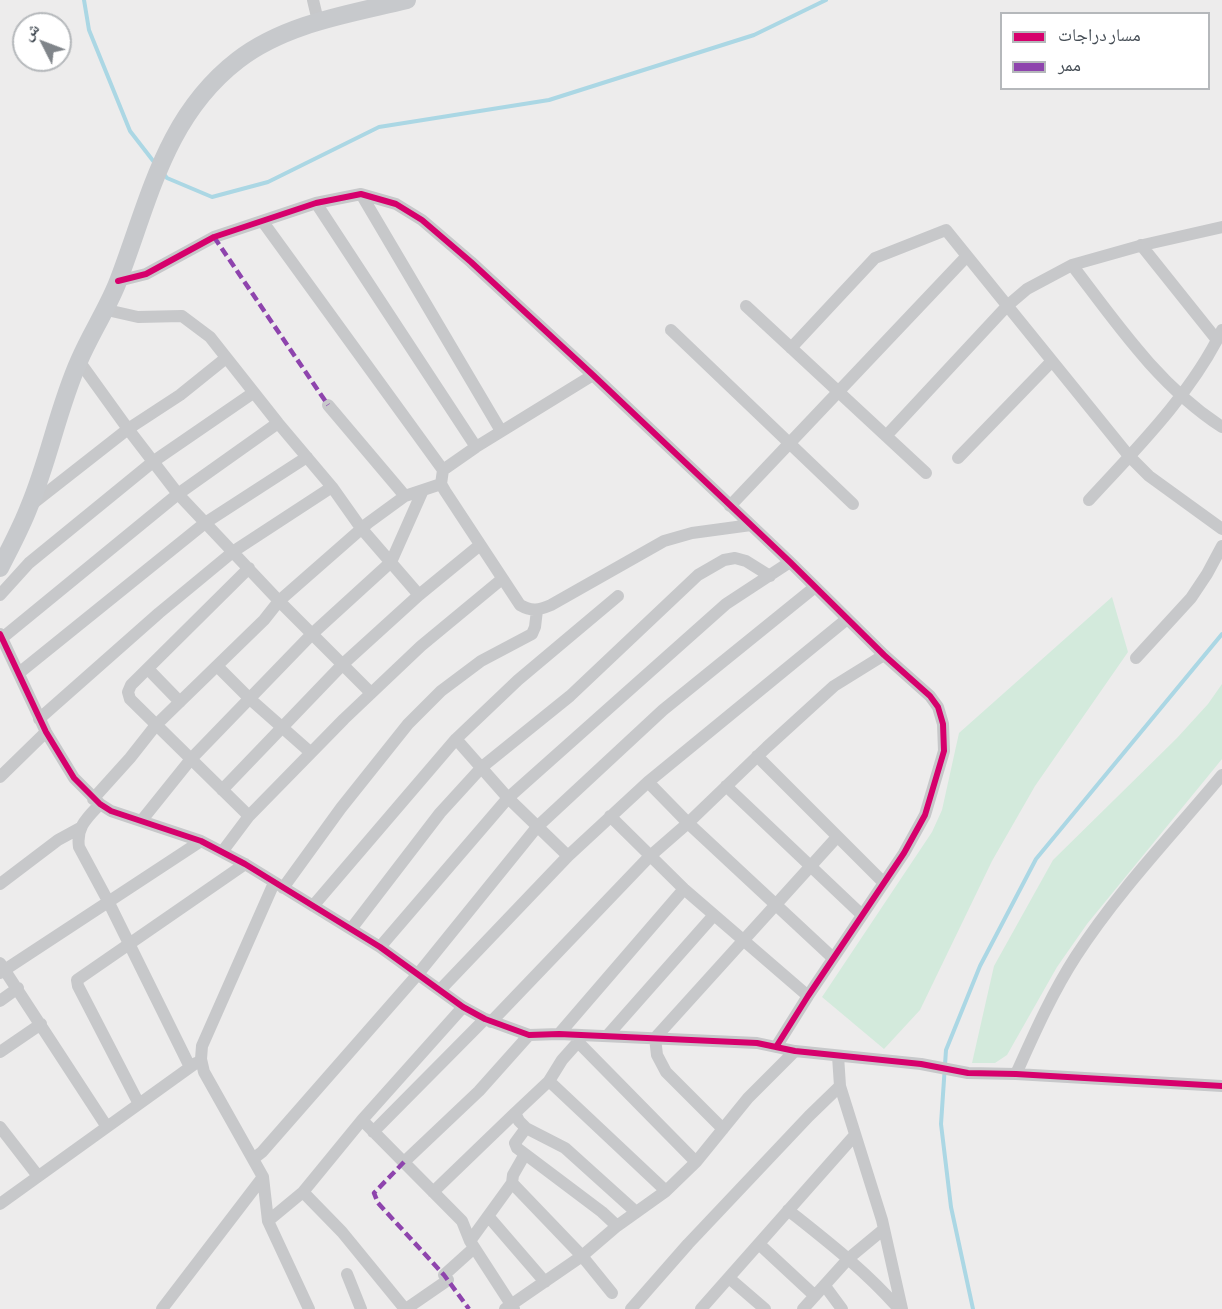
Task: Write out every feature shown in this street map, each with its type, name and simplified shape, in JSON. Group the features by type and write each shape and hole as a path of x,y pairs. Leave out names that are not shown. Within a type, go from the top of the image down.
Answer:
{"street":[{"path":"313,0 318,21"},
{"path":"0,568 30,506 79,361 107,310 151,184 168,146 187,115 212,84 238,60 270,40 318,21 408,0"},
{"path":"118,281 146,274 214,237 316,203 361,194 396,204 422,220 471,262 790,562 884,655 930,696 938,707 943,724 944,751 925,815 904,853 776,1047"},
{"path":"361,194 501,431"},
{"path":"316,203 476,447"},
{"path":"263,222 443,471 441,484 502,579 520,605 528,610 537,610 551,605 664,541 692,533 751,525"},
{"path":"886,436 1007,306 1027,290 1072,265 1141,245 1222,227"},
{"path":"791,348 875,258 946,230 1129,456 1149,476 1222,529"},
{"path":"1089,500 1180,395 1205,362 1220,335 1141,245"},
{"path":"730,506 967,256"},
{"path":"1072,265 1137,349 1180,395 1222,427"},
{"path":"746,306 926,473"},
{"path":"107,310 138,317 182,316 210,337 253,393 332,487 361,528 418,595"},
{"path":"671,330 853,504"},
{"path":"30,506 128,429 180,395 226,358"},
{"path":"79,361 178,494 279,601 371,693"},
{"path":"958,458 1052,361"},
{"path":"443,471 501,431 593,375"},
{"path":"0,595 29,563 154,462 253,393"},
{"path":"328,405 405,496"},
{"path":"278,423 178,494 1,636 46,732 74,778 96,801 111,811 201,841 245,864 380,947 463,1007 488,1020 529,1035 560,1034 577,1039 607,1036 757,1042 795,1051 921,1064 968,1073 1222,1086"},
{"path":"19,673 206,523 307,457"},
{"path":"190,1067 79,847 80,828 96,801 156,725 264,620 279,601 361,528 405,496 441,484"},
{"path":"39,719 159,613 234,551 332,487"},
{"path":"142,820 191,759 312,634 391,562 423,490"},
{"path":"222,790 344,664 418,595 480,545"},
{"path":"1136,658 1191,598 1222,546"},
{"path":"351,929 440,813 482,767 570,696 698,575 724,560 735,558 746,561 770,576"},
{"path":"380,947 508,798 726,604 790,562"},
{"path":"249,568 129,688 128,696 249,816"},
{"path":"222,852 249,816 310,752 421,646 502,579"},
{"path":"253,1159 262,1152 418,974 537,827 663,710 815,587"},
{"path":"313,906 456,739 518,680 618,596"},
{"path":"309,1309 268,1221 263,1176 204,1071 201,1059 202,1046 278,885 408,724 441,691 481,661 532,634 537,610"},
{"path":"440,990 568,856 610,816 648,782 847,619"},
{"path":"374,1132 650,857 757,756 834,686 884,655"},
{"path":"217,666 250,699 310,752"},
{"path":"148,669 180,702"},
{"path":"0,777 46,732"},
{"path":"456,739 508,798 568,856"},
{"path":"757,756 884,884"},
{"path":"1016,1074 1038,1024 1076,957 1114,904 1222,775"},
{"path":"648,782 688,823 833,958"},
{"path":"726,786 862,915"},
{"path":"610,816 684,889 808,996"},
{"path":"0,884 58,840 80,828"},
{"path":"723,1129 666,1072 657,1055 655,1038 837,837"},
{"path":"107,1127 18,988 2,969 201,841"},
{"path":"140,1104 78,986 77,980 245,864"},
{"path":"560,1034 684,889"},
{"path":"607,1036 714,915"},
{"path":"0,1001 18,988"},
{"path":"268,1221 303,1192 362,1120 463,1007"},
{"path":"0,1052 41,1024"},
{"path":"404,1162 479,1091 529,1035"},
{"path":"433,1192 549,1081 577,1039"},
{"path":"577,1039 696,1162"},
{"path":"362,1120 462,1221 472,1244 510,1308 666,1191 696,1162 748,1098 795,1051"},
{"path":"838,1056 840,1086 884,1229 901,1309"},
{"path":"0,1204 201,1059"},
{"path":"549,1081 666,1191"},
{"path":"631,1309 688,1245 840,1086"},
{"path":"515,1113 526,1128 565,1148 636,1212"},
{"path":"0,1128 38,1176"},
{"path":"526,1128 515,1143 517,1148 602,1212 617,1226"},
{"path":"706,1307 855,1135"},
{"path":"303,1192 342,1232 406,1309 446,1277 472,1244 488,1216 512,1183 513,1175 525,1154"},
{"path":"162,1309 263,1176"},
{"path":"512,1183 582,1256 612,1293"},
{"path":"788,1210 849,1258 901,1309"},
{"path":"488,1216 546,1282"},
{"path":"803,1309 849,1258 884,1229"},
{"path":"759,1244 815,1296"},
{"path":"346,1274 361,1309"},
{"path":"729,1278 765,1309"},
{"path":"825,1286 842,1309"}],"green space":[{"path":"1112,597 1128,652 1035,786 992,861 920,1010 884,1049 822,997 932,832 942,810 959,733"},
{"path":"1222,684 1222,759 1087,924 1057,967 1007,1055 995,1063 972,1063 994,966 1053,860 1177,738 1208,704"}],"waterway":[{"path":"84,0 89,30 130,131 154,162"},
{"path":"163,173 167,178 212,197 268,182 379,127 549,100 754,35 826,0"},
{"path":"973,1309 951,1207 941,1124 946,1050 980,966 1036,859 1222,634"}],"marked path":[{"path":"214,237 328,405"},
{"path":"404,1162 374,1193 378,1203 444,1275 469,1309"}],"cycle path":[{"path":"118,281 146,274 214,237 316,203 361,194 396,204 422,220 471,262 790,562 884,655 930,696 938,707 943,724 944,751 925,815 904,853 776,1047"},
{"path":"0,634 46,732 74,778 100,804 111,811 201,841 245,864 380,947 463,1007 485,1019 529,1035 559,1034 757,1043 795,1051 921,1064 968,1073 1222,1086"}]}
